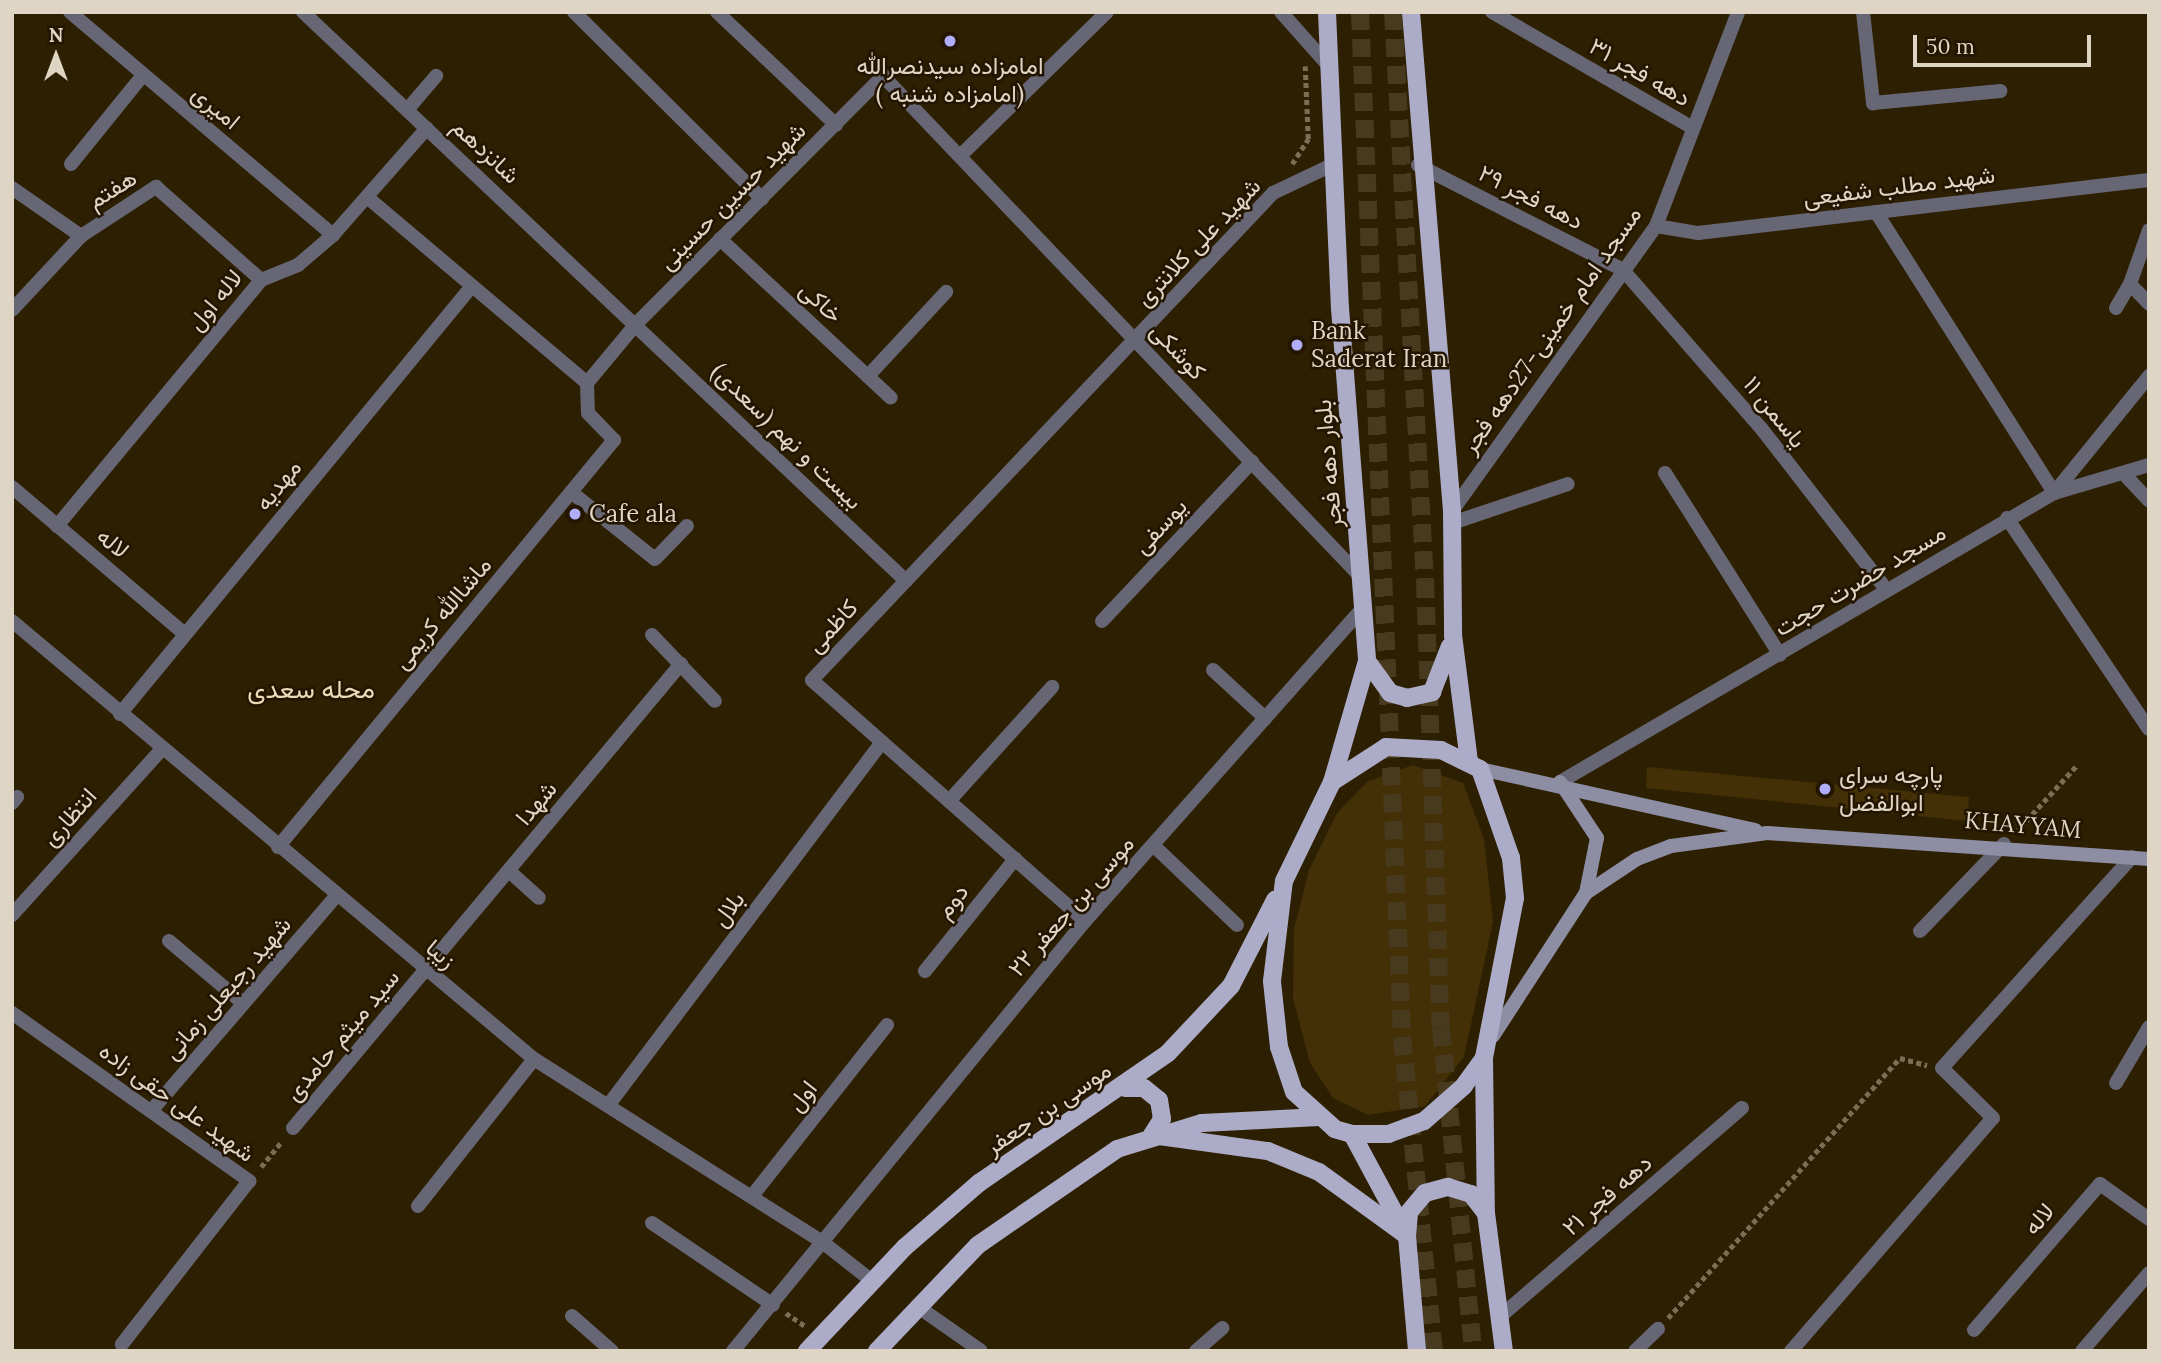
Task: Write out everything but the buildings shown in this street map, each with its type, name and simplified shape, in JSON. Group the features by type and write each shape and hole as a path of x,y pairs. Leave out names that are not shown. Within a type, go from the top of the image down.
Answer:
{"main road":[{"name":"بلوار دهه فجر","path":"1327,12 1334,164 1367,661 1332,782"},
{"path":"1284,881 1272,981 1279,1047 1294,1092 1318,1117 1352,1134 1389,1134 1424,1121 1464,1086 1484,1058 1493,1036 1515,898 1503,824 1474,765 1453,635 1452,517 1418,165 1410,12"},
{"path":"1367,661 1390,693 1407,698 1432,692 1453,635"},
{"path":"1332,782 1385,747 1441,750 1474,765"},
{"name":"KHAYYAM","path":"1474,765 1560,782 1767,833"},
{"name":"موسی بن جعفر","path":"807,1351 872,1280 979,1183 1125,1088 1231,986 1332,782"},
{"path":"1560,782 1597,838 1586,893"},
{"name":"KHAYYAM","path":"1493,1036 1586,893 1637,859 1671,846 1767,833 2004,844 2149,859"},
{"path":"1484,1058 1486,1213 1502,1315 1504,1351"},
{"path":"1125,1088 1144,1087 1158,1100 1162,1119 1152,1135"},
{"path":"877,1351 978,1245 1062,1182 1152,1135 1202,1123 1318,1117"},
{"path":"1352,1134 1407,1236"},
{"path":"1152,1135 1268,1151 1318,1172 1407,1236"},
{"path":"1417,1351 1407,1236 1409,1212 1424,1193 1448,1186 1471,1194 1486,1213"}],"street":[{"name":"امیری","path":"70,12 333,235"},
{"name":"شانزدهم","path":"303,12 637,323"},
{"path":"574,12 762,199"},
{"path":"717,12 836,125"},
{"path":"961,155 1108,12"},
{"path":"1281,12 1329,66"},
{"name":"دهه فجر ۳۱","path":"1492,12 1693,128"},
{"name":"مسجد امام خمینی-27دهه فجر","path":"1452,517 1656,226 1738,12"},
{"path":"1863,12 1873,103 2000,91"},
{"path":"71,164 143,75"},
{"path":"407,110 436,76"},
{"name":"شهید حسین حسینی","path":"587,383 637,323 883,76 961,155"},
{"name":"لاله اول","path":"57,526 261,280 298,265 333,235 427,128"},
{"name":"کوشکی","path":"961,155 1361,577"},
{"name":"شهید علی کلانتری","path":"1136,339 1273,193 1334,164"},
{"name":"دهه فجر ۲۹","path":"1418,165 1623,270"},
{"name":"شهید مطلب شفیعی","path":"1656,226 1698,233 2149,180"},
{"name":"هفتم","path":"12,188 81,236 156,187 261,280"},
{"path":"367,197 587,383"},
{"path":"1876,212 2054,493 2125,475 2149,465"},
{"path":"2116,308 2130,284 2149,230"},
{"path":"12,310 81,236"},
{"name":"خاکی","path":"720,239 891,398"},
{"name":"یاسمن ۱۱","path":"1623,270 1761,428 1885,588"},
{"path":"2130,284 2149,304"},
{"path":"12,286 25,295"},
{"name":"مهدیه","path":"120,714 472,286"},
{"path":"868,376 946,292"},
{"name":"بیست و نهم (سعدی)","path":"637,323 906,581"},
{"name":"کاظمی","path":"1085,921 812,680 1136,339"},
{"name":"مسجد حضرت حجت","path":"1560,782 1780,655 1885,588 2054,493 2149,376"},
{"name":"ماشاالله کریمی","path":"278,847 614,440 587,413 587,383"},
{"name":"یوسفی","path":"1102,621 1252,462"},
{"path":"1665,473 1780,655"},
{"path":"2125,475 2149,501"},
{"path":"1452,517 1568,484"},
{"name":"لاله","path":"12,487 185,634"},
{"path":"571,492 655,559 687,526"},
{"path":"2007,518 2149,729"},
{"name":"موسی بن جعفر ۲۲","path":"733,1351 1085,921 1364,607"},
{"name":"زیبا","path":"12,621 161,750 534,1059 610,1103 821,1241 872,1280"},
{"path":"652,635 715,701"},
{"name":"شهدا","path":"426,971 681,664"},
{"path":"1213,670 1265,718"},
{"path":"949,801 1052,687"},
{"name":"بلال","path":"610,1103 883,742"},
{"name":"انتظاری","path":"13,914 161,750"},
{"path":"1920,931 2004,844"},
{"path":"1153,845 1237,925"},
{"path":"1791,1351 1993,1118 1942,1068 2132,857"},
{"name":"دوم","path":"925,971 1015,859"},
{"path":"509,871 539,898"},
{"name":"شهید رجبعلی زمانی","path":"152,1110 336,896"},
{"path":"169,942 243,1003"},
{"name":"سید میثم حامدی","path":"293,1128 426,971"},
{"name":"شهید علی حقی زاده","path":"12,1013 250,1181 122,1345"},
{"name":"اول","path":"752,1196 887,1025"},
{"path":"2116,1083 2149,1027"},
{"path":"418,1206 534,1059"},
{"name":"دهه فجر ۲۱","path":"1502,1315 1742,1108"},
{"name":"لاله","path":"1974,1330 2100,1184 2149,1219"},
{"path":"652,1223 773,1305"},
{"path":"2082,1351 2149,1273"},
{"path":"918,1306 981,1351"},
{"path":"572,1316 612,1351"},
{"path":"1196,1351 1222,1328"},
{"path":"1636,1351 1658,1329"}],"path":[{"path":"1273,193 1308,139 1304,36"},
{"path":"2004,844 2078,764"},
{"path":"1658,1329 1900,1058 1942,1068"},
{"path":"250,1181 293,1128"},
{"path":"773,1305 821,1335"}],"shaded area":[{"path":"1413,765 1463,783 1484,839 1493,922 1464,1057 1425,1106 1368,1115 1333,1098 1310,1063 1293,998 1294,929 1309,870 1337,813 1368,781"},
{"path":"1647,767 1969,797 1967,821 1646,788"}],"tunnel":[{"path":"1360,12 1402,1037 1434,1351"},
{"path":"1393,12 1425,580 1441,1028 1473,1351"}],"place":[{"name":"امامزاده سیدنصرالله ( امامزاده شنبه)","path":"950,41"},
{"name":"Bank Saderat Iran","path":"1297,345"},
{"name":"Cafe ala","path":"575,514"},
{"name":"پارچه سرای ابوالفضل","path":"1825,789"}],"district":[{"name":"محله سعدی","path":"311,689"}]}
